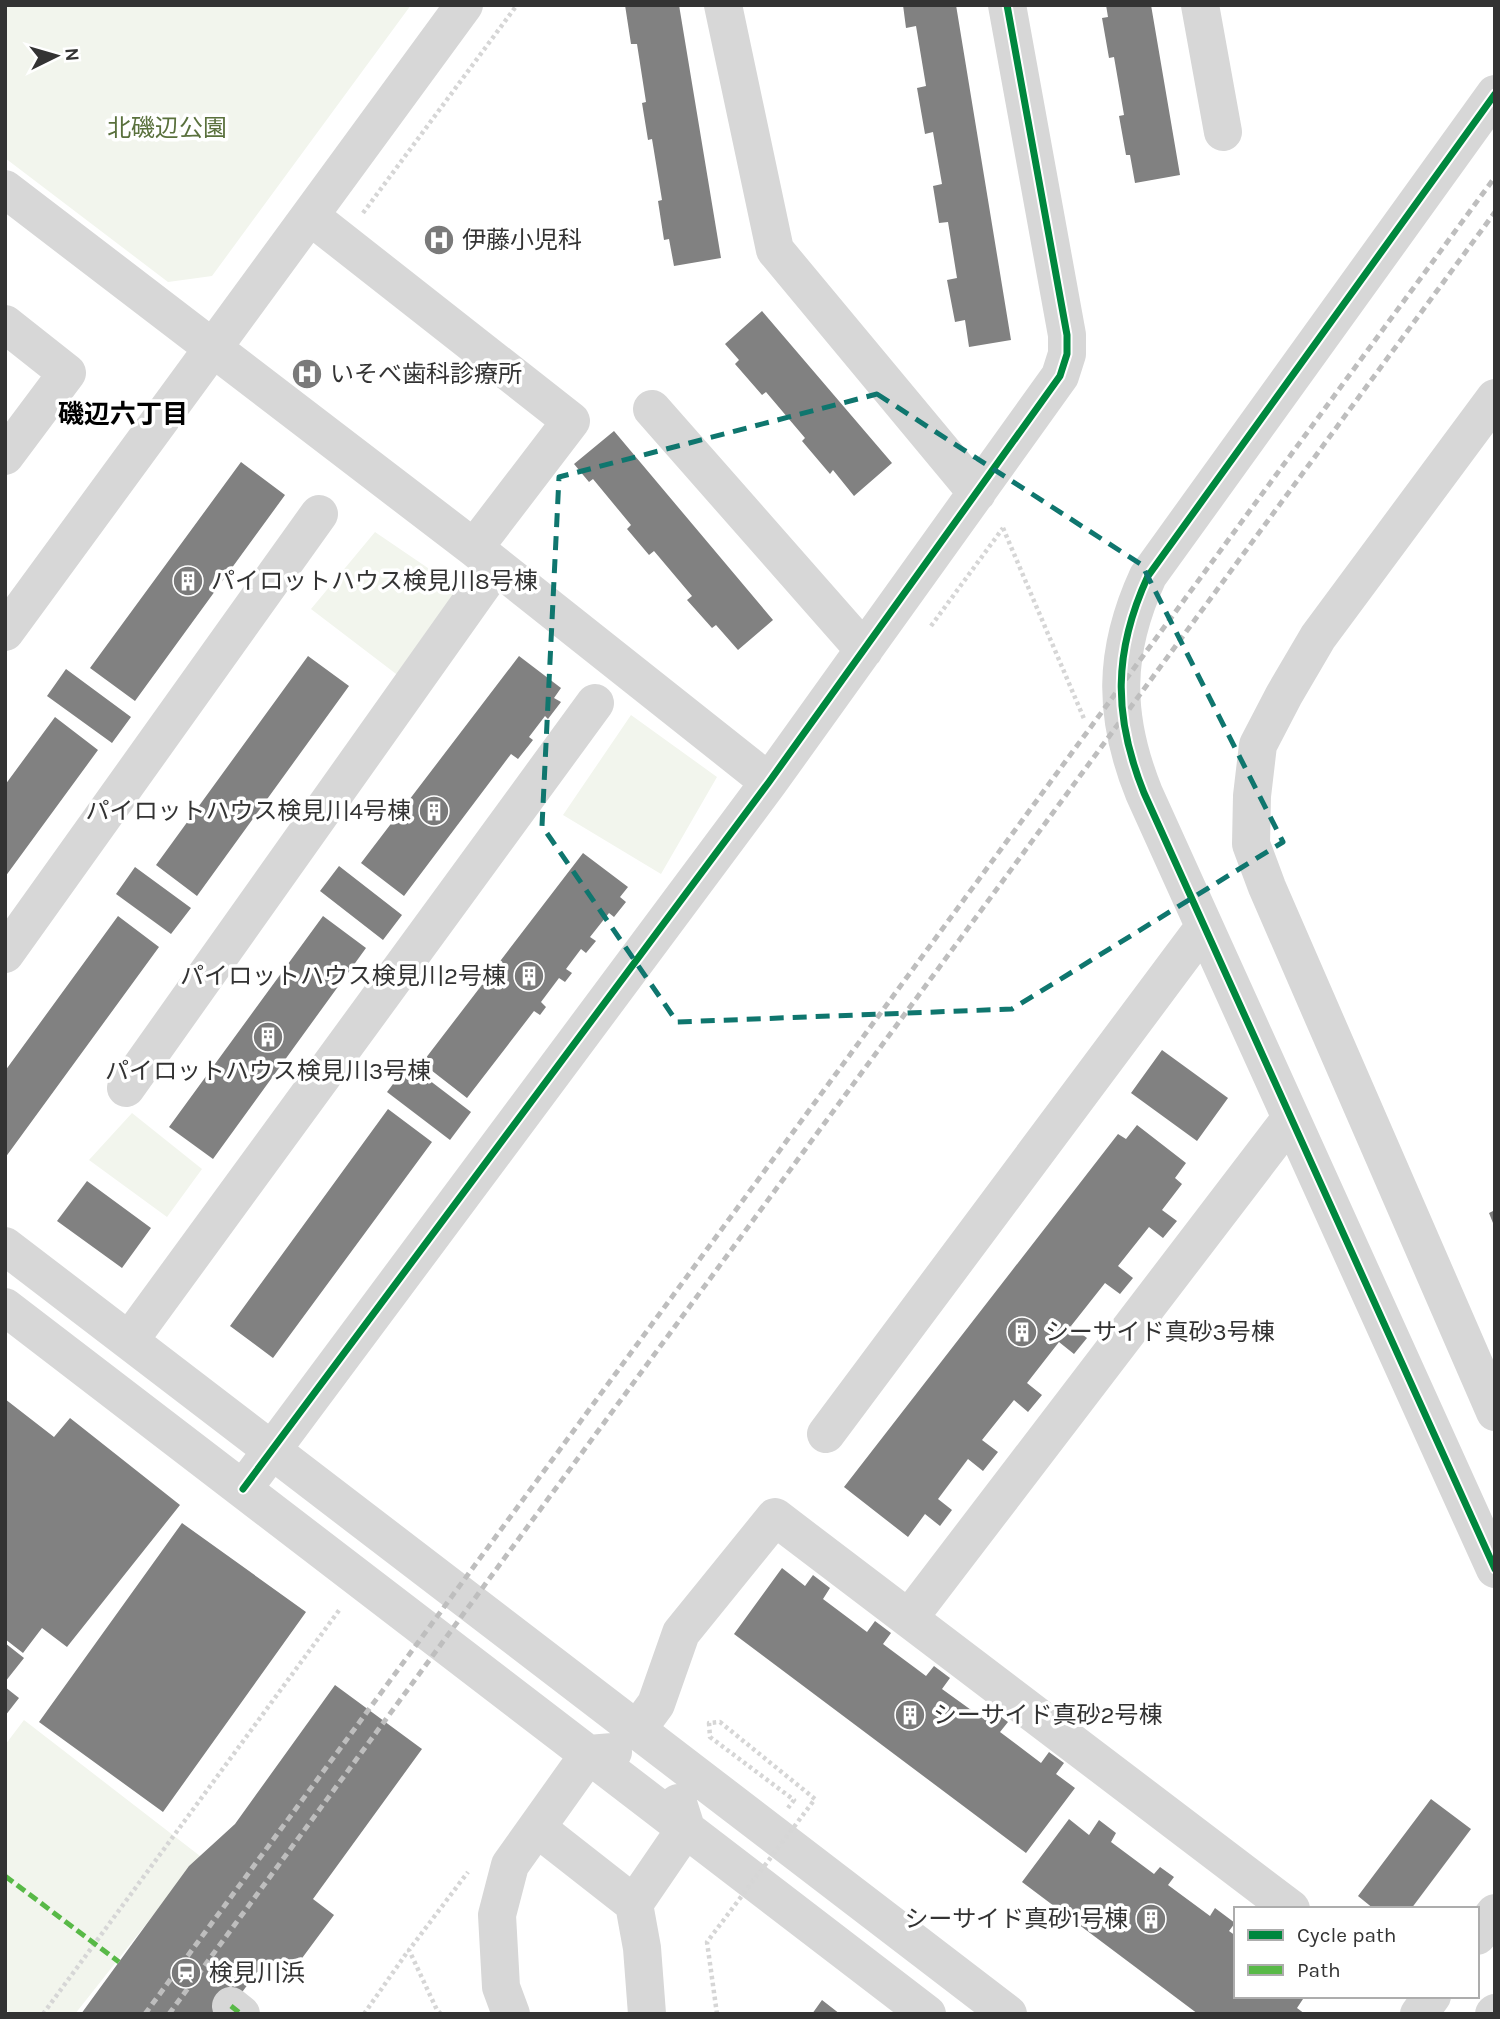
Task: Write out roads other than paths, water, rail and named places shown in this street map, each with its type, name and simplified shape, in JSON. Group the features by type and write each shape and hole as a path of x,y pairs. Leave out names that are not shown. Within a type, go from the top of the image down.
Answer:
{"street":[{"path":"5,632 464,5"},
{"path":"723,5 775,250 977,493"},
{"path":"243,1489 769,782 1060,376 1067,354 1067,335 1007,5"},
{"path":"1200,5 1223,132"},
{"path":"1495,94 1148,576 1134,605 1120,671 1130,760 1495,1569"},
{"path":"5,189 485,557 769,782"},
{"path":"126,1088 485,557 570,421 310,216"},
{"path":"5,324 67,373 5,456"},
{"path":"1495,398 1318,637 1284,695 1258,745 1252,796 1251,844 1267,887 1495,1412"},
{"path":"652,409 864,650"},
{"path":"5,954 319,514"},
{"path":"129,1341 595,703"},
{"path":"826,1434 1204,927"},
{"path":"909,1618 1291,1118"},
{"path":"5,1246 1008,2014"},
{"path":"5,1307 927,2014"},
{"path":"686,1828 650,1739 656,1704 681,1633 775,1517 1288,1907"},
{"path":"511,2014 501,1987 498,1915 510,1865 589,1754 650,1739"},
{"path":"537,1828 634,1904 642,1948 648,2014"},
{"path":"634,1904 686,1828"},
{"path":"1479,1933 1495,1913"}],"railway":[{"path":"145,2014 1495,177"},
{"path":"169,2014 1495,212"}],"place":[{"name":"伊藤小児科","path":"439,240"},
{"name":"いそべ歯科診療所","path":"307,374"},
{"name":"パイロットハウス検見川8号棟","path":"188,581"},
{"name":"パイロットハウス検見川4号棟","path":"434,811"},
{"name":"パイロットハウス検見川2号棟","path":"529,976"},
{"name":"パイロットハウス検見川3号棟","path":"268,1037"},
{"name":"シーサイド真砂3号棟","path":"1022,1332"},
{"name":"シーサイド真砂2号棟","path":"910,1715"},
{"name":"シーサイド真砂1号棟","path":"1151,1919"},
{"name":"検見川浜","path":"186,1973"}],"district":[{"name":"磯辺六丁目","path":"123,414"}],"park label":[{"name":"北磯辺公園","path":"167,128"}]}
